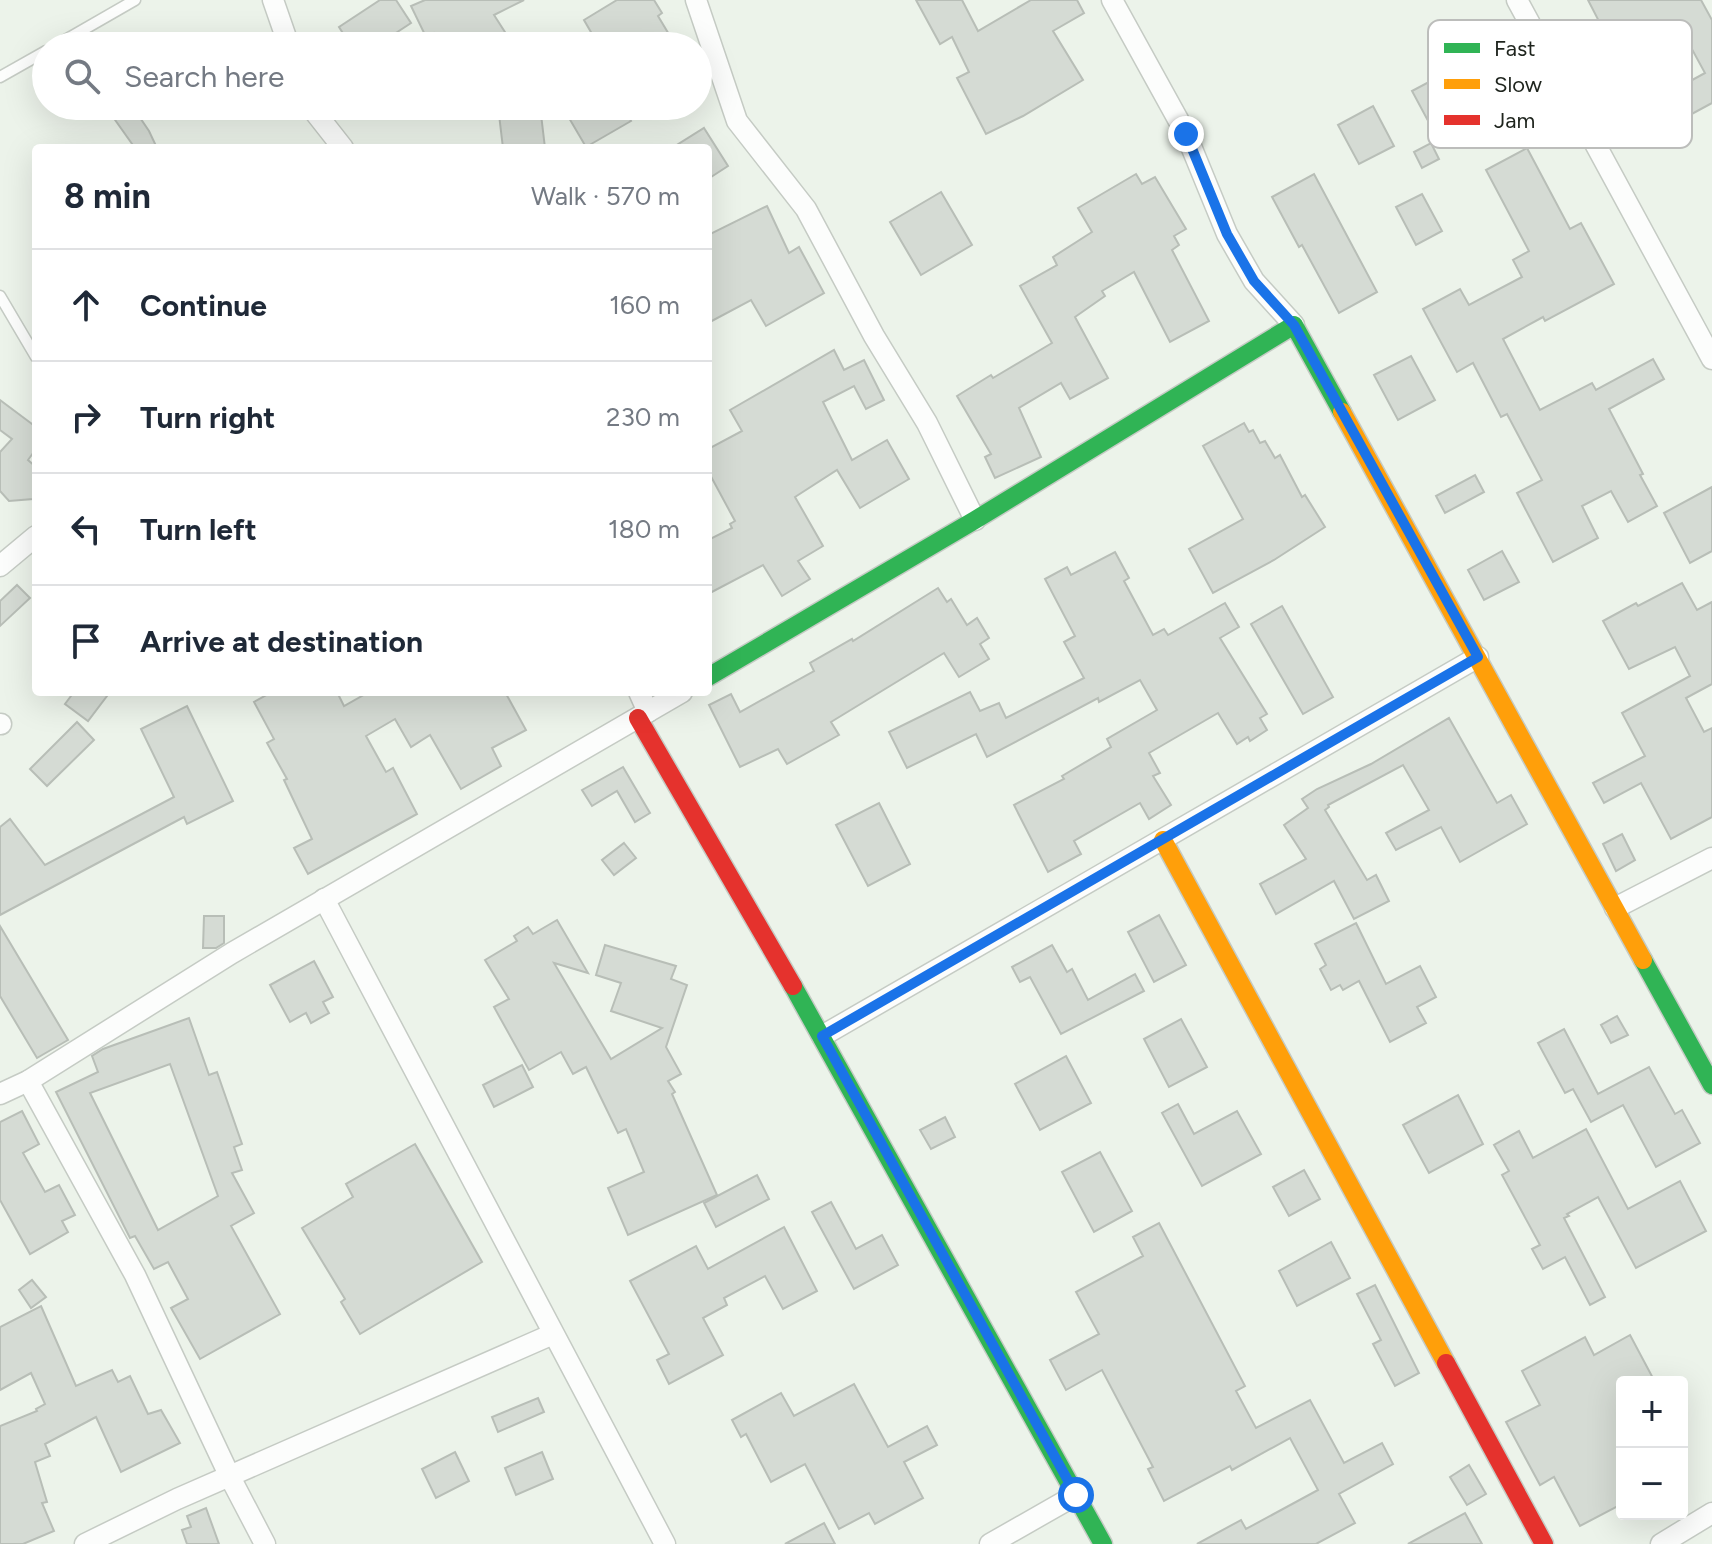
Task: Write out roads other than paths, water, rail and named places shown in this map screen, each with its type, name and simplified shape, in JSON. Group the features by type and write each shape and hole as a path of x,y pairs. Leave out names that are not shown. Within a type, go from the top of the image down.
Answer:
{"street":[{"path":"273,0 284,32"},
{"path":"696,0 707,32"},
{"path":"1112,0 1186,134 1227,234 1254,281 1294,325 1712,1085"},
{"path":"1517,0 1528,20"},
{"path":"712,47 737,121 806,209 874,336 927,423 975,520"},
{"path":"321,120 340,144"},
{"path":"1597,148 1712,359"},
{"path":"712,675 975,520 1294,325"},
{"path":"0,566 32,539"},
{"path":"822,1036 1478,657"},
{"path":"640,696 643,715 1103,1544"},
{"path":"0,1094 28,1081 324,899 675,696"},
{"path":"1163,840 1544,1544"},
{"path":"1615,908 1712,858"},
{"path":"324,899 665,1544"},
{"path":"28,1081 135,1275 265,1544"},
{"path":"85,1544 553,1334"},
{"path":"990,1544 1076,1495"},
{"path":"1661,1544 1712,1513"}],"lane":[{"path":"79,32 135,0"},
{"path":"0,77 32,59"},
{"path":"0,296 32,350"}]}
